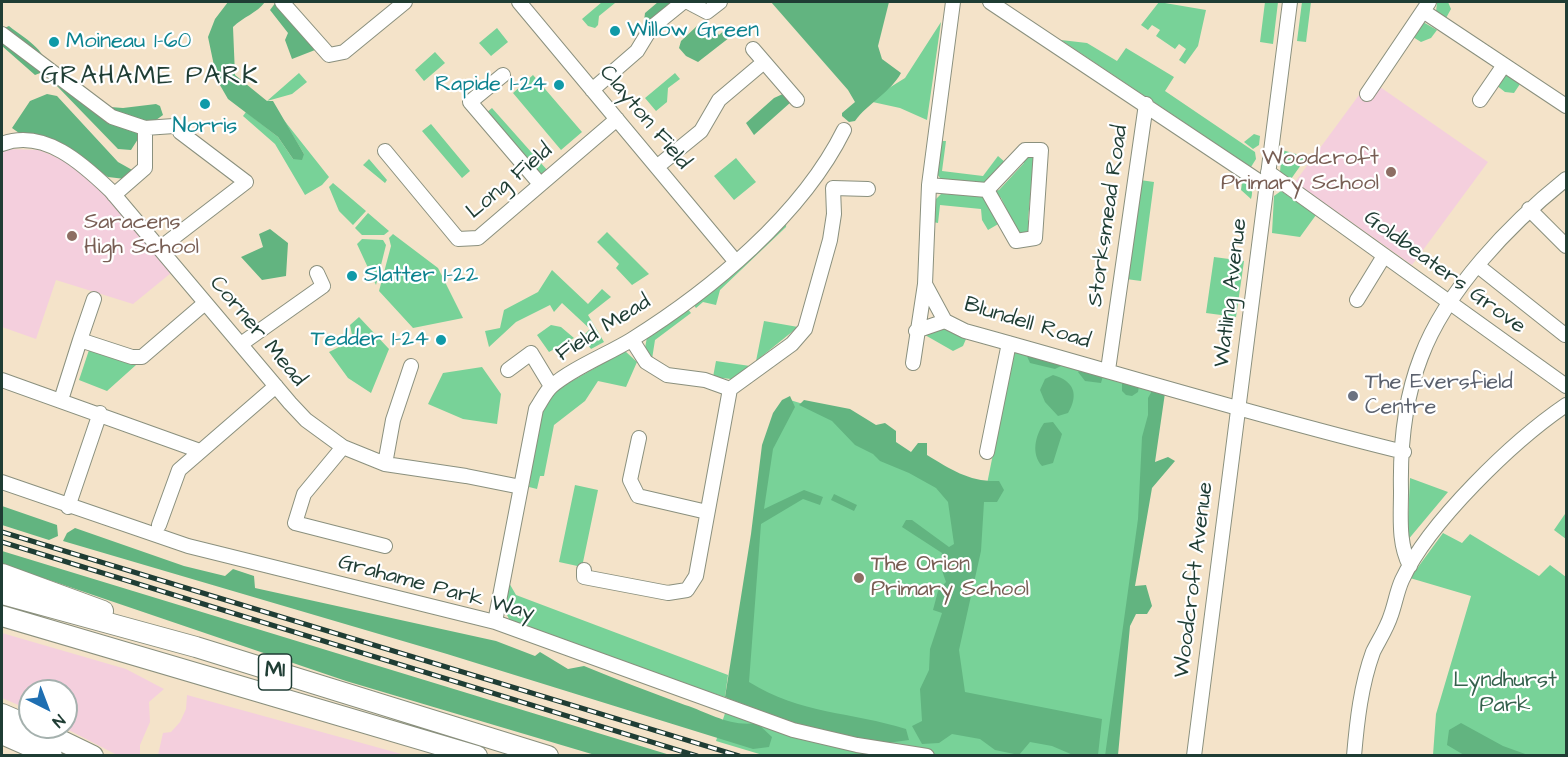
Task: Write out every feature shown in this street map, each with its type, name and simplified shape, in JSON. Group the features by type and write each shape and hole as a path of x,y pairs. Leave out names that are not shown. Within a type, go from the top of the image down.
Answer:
{"highway":[{"name":"M1","path":"2,574 196,647"},
{"name":"M1","path":"2,594 196,647 548,756"},
{"name":"M1","path":"2,616 477,756"},
{"path":"2,714 18,720"},
{"path":"2,734 52,756"},
{"path":"58,739 93,756"}],"street":[{"path":"282,2 329,55 344,52 405,2"},
{"path":"592,90 637,51 651,28 683,2"},
{"path":"688,2 707,12 720,2"},
{"path":"913,363 924,284 929,185 953,2"},
{"name":"Goldbeaters Grove","path":"990,2 1384,256 1566,386"},
{"name":"Watling Avenue","path":"1238,410 1290,2"},
{"name":"Clayton Field","path":"526,4 592,90 658,166 736,262"},
{"path":"1367,94 1426,6 1504,64 1566,106"},
{"path":"2,34 112,117 145,128 177,129 246,182 160,248"},
{"path":"753,49 797,100"},
{"path":"658,166 701,131 719,100 765,62"},
{"path":"1480,100 1504,64"},
{"path":"503,75 470,102 540,184"},
{"name":"Storksmead Road","path":"1108,370 1146,104"},
{"name":"Long Field","path":"385,151 458,239 478,238 617,119"},
{"path":"114,195 145,168 145,128"},
{"name":"Field Mead","path":"495,622 536,408 551,386 632,340 687,302 736,262 816,179 844,130"},
{"name":"Corner Mead","path":"2,144 11,140 43,143 78,159 114,195 306,420 343,447 386,464 466,476 521,488"},
{"path":"1025,150 1041,150 1035,238 1016,241 987,190 1025,150"},
{"path":"1410,566 1402,550 1401,469 1407,408 1421,356 1449,304 1500,237 1529,209 1566,179"},
{"path":"929,185 987,190"},
{"path":"584,570 584,577 668,593 687,590 696,576 730,389 792,344 805,329 830,240 834,214 833,188 868,189"},
{"path":"1529,209 1566,246"},
{"path":"1357,300 1384,256"},
{"path":"1478,266 1565,335"},
{"path":"242,344 323,286 317,273"},
{"name":"Blundell Road","path":"924,284 945,321 964,331 1108,370 1238,410 1404,452"},
{"path":"61,400 94,299"},
{"path":"80,340 132,357 142,357 206,303"},
{"path":"916,331 945,321"},
{"path":"632,340 646,362 667,375 705,380 730,389"},
{"path":"987,452 1009,343"},
{"path":"508,370 531,353 551,386"},
{"path":"386,464 393,420 411,366"},
{"path":"2,382 100,413 200,451"},
{"path":"159,525 179,470 276,386"},
{"path":"1354,756 1356,724 1367,671 1391,617 1401,582 1410,566 1466,494 1512,448 1566,405"},
{"name":"Woodcroft Avenue","path":"1194,756 1238,410"},
{"path":"68,507 100,413"},
{"path":"639,438 630,480 638,496 707,512"},
{"path":"343,447 304,494 295,523 385,546"},
{"name":"Grahame Park Way","path":"2,482 68,507 198,549 495,622 793,730 857,745 927,756"}],"shaded area":[{"name":"Woodcroft Primary School","path":"1370,80 1488,162 1412,265 1295,182"},
{"name":"Saracens High School","path":"6,149 39,150 77,166 114,200 171,273 133,304 56,280 36,339 2,327 2,151"},
{"path":"2,633 126,669 164,689 149,702 150,722 140,745 140,755 117,755 78,735 78,679 18,679 18,705 2,698"},
{"path":"187,695 405,755 158,755 163,733 171,732 180,722 186,709"}],"green space":[{"path":"228,2 265,2 233,27 235,75 267,101 273,101 304,154 302,160 293,159 278,137 228,99 217,80 208,37 215,19"},
{"path":"276,2 306,34 315,50 292,59 285,40 288,33 270,10"},
{"name":"Willow Green","path":"602,2 615,3 599,16 598,25 595,28 588,26 582,19"},
{"path":"658,2 671,2 647,25 644,21 645,13"},
{"path":"771,2 889,2 878,46 882,59 901,73 855,121 849,122 842,116 842,113 855,102 848,90"},
{"path":"1159,2 1206,10 1198,46 1185,64 1179,60 1186,49 1179,44 1175,49 1156,36 1160,30 1152,25 1148,30 1141,25"},
{"path":"1265,2 1278,2 1273,44 1260,42"},
{"path":"1302,2 1311,2 1306,42 1297,41"},
{"path":"1437,2 1448,2 1451,9 1446,18 1436,12"},
{"path":"941,22 927,120 900,108 868,101 905,78"},
{"path":"1423,22 1437,30 1431,38 1421,42 1413,37"},
{"path":"698,25 703,33 711,27 719,35 728,27 734,34 698,62 686,56 679,48 681,41"},
{"path":"9,26 39,50 48,70 35,75 2,46 2,29"},
{"path":"497,28 508,42 491,56 479,43"},
{"path":"1061,40 1087,43 1117,61 1126,48 1174,77 1165,91 1255,152 1256,159 1251,167"},
{"path":"435,52 445,63 424,81 415,70"},
{"path":"64,71 110,107 123,108 156,104 160,106 163,115 145,128 131,150 118,149 56,85"},
{"path":"299,73 307,82 292,94 267,101"},
{"path":"675,73 680,79 668,88 667,102 656,111 645,98"},
{"path":"1505,73 1520,84 1514,93 1505,92 1496,85"},
{"path":"533,75 582,132 561,150 513,93"},
{"path":"785,93 791,102 754,135 746,123 774,98"},
{"path":"47,94 57,96 118,162 134,171 125,179 108,177 76,154 19,133 12,128 30,101"},
{"path":"492,108 548,171 545,174 533,171 486,113"},
{"path":"246,112 278,137 293,159 304,154 283,119 329,177 322,185 305,195 275,144 243,116"},
{"path":"431,124 470,171 462,178 422,131"},
{"path":"1254,134 1260,136 1259,145 1253,149 1244,142"},
{"path":"941,141 946,141 942,171 983,176 998,156 1006,163 988,184 943,182 937,174"},
{"path":"1282,150 1303,156 1303,162 1291,179 1280,172"},
{"path":"1031,153 1037,158 1033,167 1028,220 1033,225 1031,232 1019,235 1001,198 992,192 999,190 1024,163 1022,159"},
{"path":"736,158 756,182 734,200 714,176"},
{"path":"369,159 387,180 385,183 363,165"},
{"path":"1243,176 1251,186 1251,199 1241,190"},
{"path":"1140,180 1154,182 1141,281 1126,279"},
{"path":"333,183 366,211 353,225 339,211 329,187"},
{"path":"1281,191 1316,215 1300,237 1272,233 1274,196"},
{"path":"941,194 984,195 1000,223 988,230 982,220 981,209 940,205 938,223 933,222 936,199"},
{"path":"368,213 389,231 384,235 362,235 355,228"},
{"path":"787,214 786,227 720,290 716,305 703,302 696,308 693,304"},
{"path":"270,229 288,243 286,276 262,280 241,257 263,247 259,234"},
{"path":"607,232 649,274 632,285 616,268 619,264 597,242"},
{"path":"393,234 438,268 463,318 413,328 379,291 391,246 389,238"},
{"path":"362,239 383,240 386,245 376,285 357,244"},
{"path":"1214,257 1244,261 1236,317 1206,313"},
{"path":"552,270 588,304 602,289 611,297 588,315 604,342 591,349 582,337 590,329 562,303 554,312 550,305 516,322 489,347 485,331 500,328 504,310 538,292"},
{"path":"687,308 691,313 655,340 652,359 645,348 647,337"},
{"path":"359,317 389,349 371,393 348,378 329,352 353,340 350,325"},
{"path":"764,321 798,327 756,361"},
{"path":"551,325 561,327 574,338 549,352 537,335"},
{"path":"943,327 966,339 963,346 953,351 925,335"},
{"path":"1015,344 1159,386 1108,755 766,756 716,741 728,704 769,440 790,400 843,416 984,499"},
{"path":"90,347 136,363 136,365 107,391 79,380"},
{"path":"625,351 637,362 626,387 598,381 585,401 554,425 544,476 540,476 537,489 529,487 539,413 558,389"},
{"path":"1026,354 1051,360 1061,366 1055,369 1030,363"},
{"path":"716,361 750,366 731,379 713,377"},
{"path":"482,367 501,394 497,424 463,419 428,404 443,373"},
{"path":"1080,370 1103,376 1101,383 1085,381 1078,372"},
{"path":"1053,375 1066,381 1074,394 1068,413 1058,416 1045,402 1040,390 1045,379"},
{"path":"1122,382 1139,386 1138,392 1132,396 1126,395 1122,391"},
{"path":"1153,389 1165,393 1155,462 1168,457 1175,461 1152,488 1135,586 1146,585 1152,606 1147,614 1136,614 1130,626 1118,755 1105,756 1138,519 1142,437 1148,415 1148,398"},
{"path":"790,396 795,407 773,449 764,509 804,490 823,497 820,505 803,499 761,524 749,682 768,693 807,706 906,729 909,740 880,744 810,729 725,697 751,534 762,445 773,413 782,400"},
{"path":"804,400 850,409 876,425 885,423 896,431 896,442 911,452 918,443 927,443 927,455 953,470 970,477 999,481 1004,490 997,502 984,502 981,551 959,650 965,692 1102,719 1098,755 1073,755 1052,746 1030,742 1019,755 995,750 980,739 952,734 939,743 922,744 912,726 922,721 920,689 929,670 930,649 942,613 933,610 938,591 946,582 940,565 942,553 902,527 906,520 912,520 949,547 954,544 948,502 936,488 880,461 873,454 855,445 832,421 799,405"},
{"path":"1053,422 1062,434 1053,463 1042,466 1035,451 1038,434 1044,423"},
{"path":"1410,478 1448,492 1407,541"},
{"path":"575,485 598,490 582,567 559,562"},
{"path":"834,494 857,505 854,511 831,500"},
{"path":"2,506 57,525 58,536 49,540 2,525"},
{"path":"1566,514 1566,539 1554,530"},
{"path":"75,528 184,566 225,576 233,569 254,576 255,588 496,641 535,656 540,652 568,669 584,666 720,718 737,723 757,723 772,737 769,747 753,749 447,654 63,541 67,533"},
{"name":"Lyndhurst Park","path":"1443,533 1462,543 1470,534 1539,576 1550,565 1566,577 1566,755 1433,755 1436,714 1471,596 1410,578"},
{"path":"2,551 670,755 595,755 346,681 2,564"},
{"path":"508,581 516,595 728,675 725,697 664,678 510,621 505,611"},
{"path":"1461,723 1503,746 1528,755 1464,755 1447,745 1449,730"}],"railway":[{"path":"2,532 739,756"},
{"path":"2,542 697,756"}],"place":[{"name":"Willow Green","path":"615,31"},
{"name":"Moineau 1-60","path":"54,42"},
{"name":"Rapide 1-24","path":"559,85"},
{"name":"Norris","path":"205,104"},
{"name":"Woodcroft Primary School","path":"1391,172"},
{"name":"Saracens High School","path":"72,236"},
{"name":"Slatter 1-22","path":"352,276"},
{"name":"Tedder 1-24","path":"441,340"},
{"name":"The Eversfield Centre","path":"1353,396"},
{"name":"The Orion Primary School","path":"859,578"}],"district":[{"name":"GRAHAME PARK","path":"150,78"}]}
